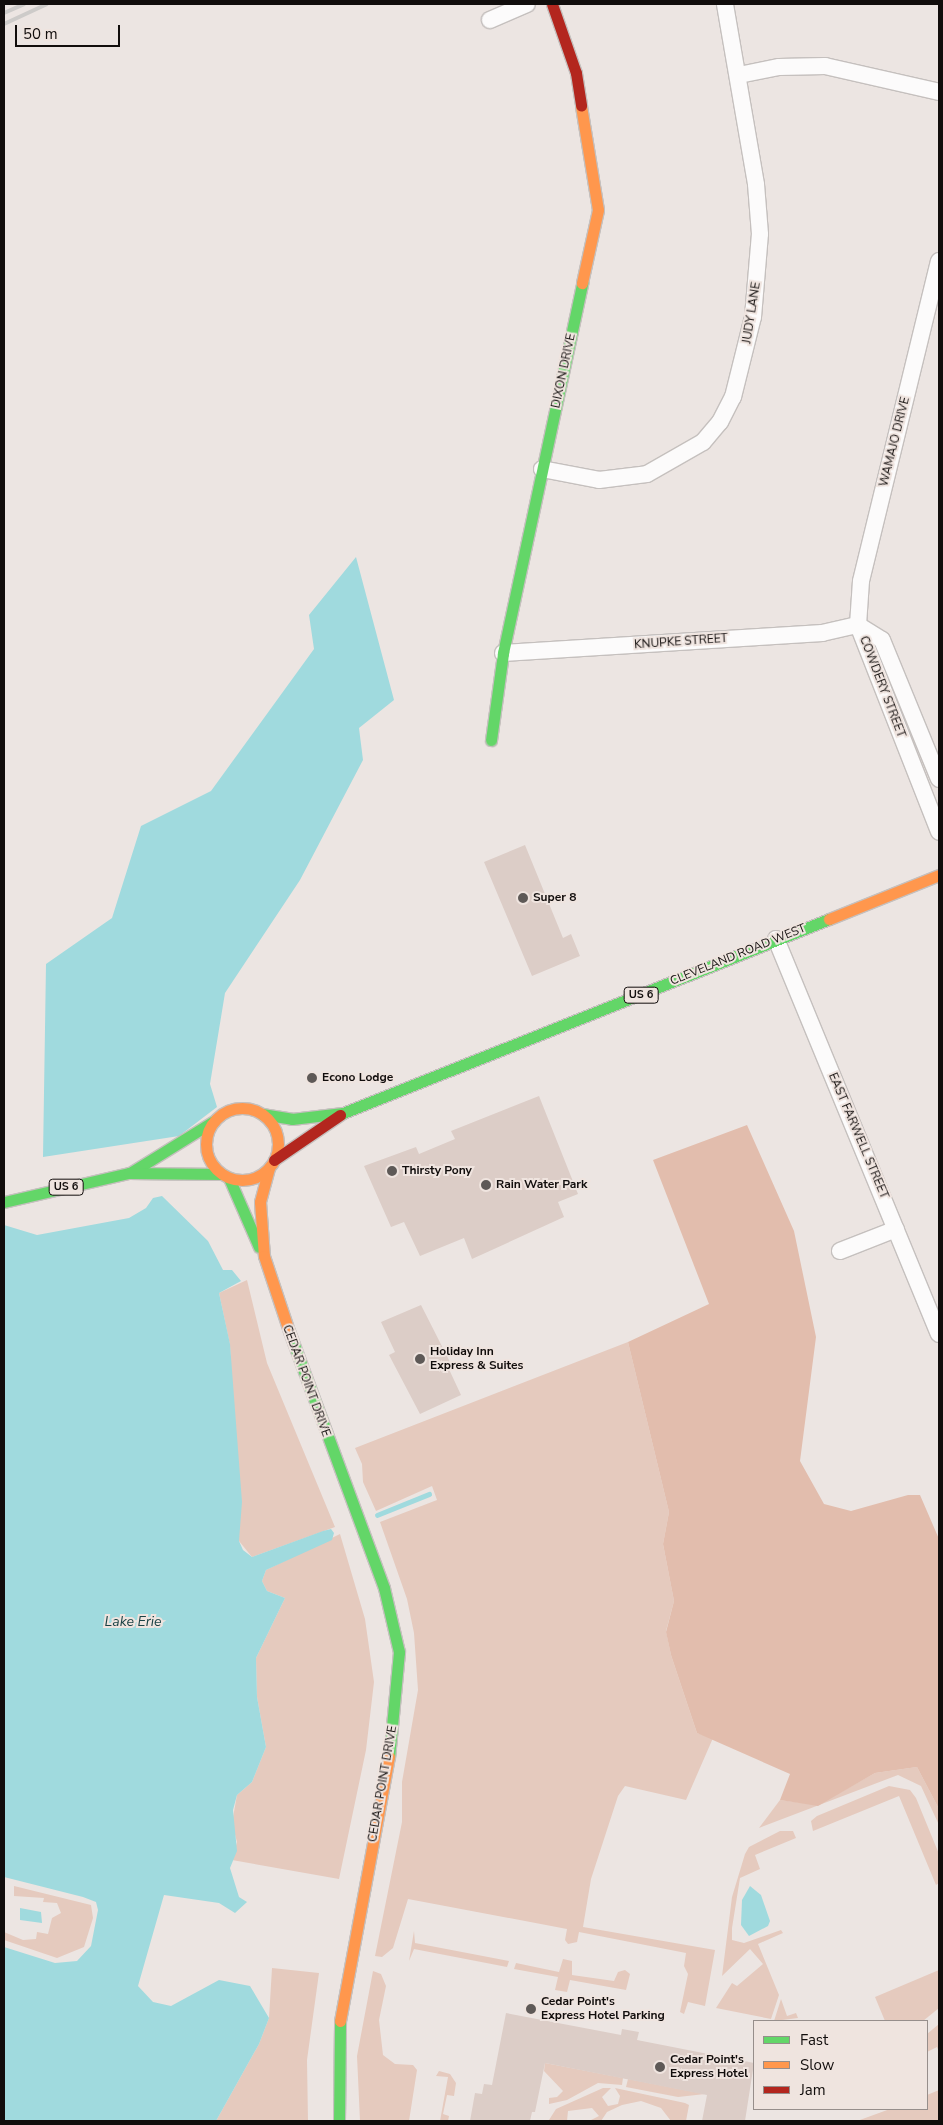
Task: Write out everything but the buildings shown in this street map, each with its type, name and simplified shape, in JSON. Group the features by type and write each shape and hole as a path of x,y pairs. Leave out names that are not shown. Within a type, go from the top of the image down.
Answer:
{"main road":[{"name":"DIXON DRIVE","path":"491,740 503,654 598,203 574,67 552,4"},
{"name":"CLEVELAND ROAD WEST","path":"262,1114 292,1120 343,1113 523,1044 776,939 939,875"},
{"path":"237,1109 262,1114 277,1135 271,1164 247,1180 225,1176 207,1153 207,1136 214,1121 237,1109"},
{"name":"CLEVELAND ROAD WEST","path":"271,1164 343,1113"},
{"name":"US 6","path":"129,1173 214,1121"},
{"name":"CEDAR POINT DRIVE","path":"264,1256 260,1202 271,1164"},
{"name":"US 6","path":"4,1202 129,1173 225,1176"},
{"name":"CEDAR POINT DRIVE","path":"225,1176 264,1256 317,1415 356,1506 384,1588 399,1652 393,1738 337,2034 339,2121"}],"street":[{"path":"490,20 528,4"},
{"name":"JUDY LANE","path":"542,469 599,480 647,474 703,442 727,410 747,344 760,253 756,184 725,4"},
{"path":"738,75 779,67 825,66 939,92"},
{"name":"WAMAJO DRIVE","path":"858,625 861,581 939,261"},
{"name":"KNUPKE STREET","path":"503,654 822,633 858,625"},
{"name":"COWDERY STREET","path":"858,625 882,640 939,779"},
{"name":"COWDERY STREET","path":"858,625 939,832"},
{"name":"EAST FARWELL STREET","path":"776,939 939,1334"},
{"path":"840,1251 896,1229"}],"shaded area":[{"path":"747,1125 794,1231 816,1337 800,1461 824,1504 851,1511 908,1495 920,1495 939,1539 939,1809 917,1767 875,1773 818,1806 780,1800 790,1774 697,1733 671,1655 666,1632 674,1601 663,1544 669,1512 628,1342 709,1304 653,1160"},
{"path":"247,1280 267,1363 335,1527 252,1557 239,1541 230,1345 219,1293"},
{"path":"628,1342 669,1512 663,1544 674,1601 666,1631 671,1655 697,1733 713,1738 686,1800 625,1786 618,1796 591,1879 583,1927 715,1950 705,2006 688,2002 684,2014 680,2012 688,1974 684,1966 686,1953 579,1932 577,1942 568,1944 565,1940 567,1929 408,1899 393,1948 382,1957 375,1956 402,1822 402,1782 418,1690 414,1633 407,1599 380,1522 437,1500 432,1486 376,1511 363,1482 362,1464 355,1448"},
{"path":"340,1534 365,1619 374,1682 366,1750 339,1879 232,1860 237,1842 232,1823 237,1795 252,1782 266,1747 257,1697 256,1658 285,1598 267,1591 262,1581 266,1570"},
{"path":"917,1767 939,1809 939,1825 921,1786 898,1775 759,1828 780,1800 818,1805 875,1773"},
{"path":"889,1786 910,1790 916,1798 939,1854 939,1883 936,1885 899,1796 813,1831 811,1821 817,1816"},
{"path":"780,1831 793,1831 796,1838 755,1855 760,1869 740,1878 732,1928 732,1940 744,1943 781,1930 783,1933 758,1944 779,1995 771,2019 716,2008 732,1983 737,1986 763,1964 750,1949 722,1976 732,1897 745,1854 749,1847"},
{"path":"14,1886 91,1905 93,1918 84,1947 57,1958 4,1940 4,1932 23,1940 36,1939 37,1932 48,1934 52,1918 61,1913 57,1903 43,1902 44,1898 14,1896"},
{"path":"414,1931 415,1943 509,1961 507,1967 414,1949 409,1961"},
{"path":"563,1959 572,1961 572,1975 614,1981 618,1972 625,1970 630,1974 626,1990 570,1980 567,1992 555,1990 558,1977 514,1969 516,1963 559,1972"},
{"path":"272,1968 319,1973 307,2060 308,2121 216,2121 259,2044 269,2018"},
{"path":"939,1970 939,2008 924,2020 885,2020 875,1997"},
{"path":"373,1971 381,1974 386,1986 379,2020 383,2055 395,2064 413,2065 417,2070 409,2121 360,2121 357,2056"},
{"path":"781,1999 787,2016 796,2013 798,2018 782,2020 774,2020"},
{"path":"939,2024 939,2052 937,2047 928,2052 928,2033"},
{"path":"545,2063 623,2078 622,2085 598,2083 567,2100 549,2104 549,2098 557,2097 563,2091 544,2071"},
{"path":"439,2071 450,2074 456,2083 454,2096 447,2095 443,2114 449,2116 448,2121 440,2121 448,2077 436,2076"},
{"path":"628,2079 705,2094 678,2097 626,2087"},
{"path":"603,2088 611,2088 602,2097 608,2106 618,2104 620,2096 615,2088 685,2103 689,2105 686,2121 671,2121 661,2108 641,2101 622,2105 607,2112 601,2121 589,2121 599,2116 592,2108 568,2111 567,2121 549,2120 556,2109"},
{"path":"939,2090 939,2121 857,2121 887,2110 928,2110 928,2095"}],"water":[{"path":"356,557 394,700 359,728 363,760 300,880 225,993 210,1084 217,1107 179,1136 43,1157 46,964 112,918 141,826 211,791 314,649 309,615"},
{"name":"Lake Erie","path":"162,1196 208,1241 223,1270 232,1270 241,1281 219,1293 230,1344 242,1502 239,1541 243,1550 252,1557 323,1531 331,1529 334,1533 332,1540 266,1570 262,1581 267,1591 285,1598 256,1658 257,1697 266,1747 252,1782 237,1795 233,1810 237,1851 230,1868 239,1897 247,1902 235,1913 219,1903 164,1895 138,1986 153,2002 171,2006 219,1980 250,1986 269,2018 259,2044 216,2121 4,2121 4,1947 55,1963 77,1961 91,1946 98,1910 96,1902 83,1897 4,1877 4,1225 37,1235 129,1218 146,1208 153,1198"},
{"path":"750,1886 761,1895 770,1921 768,1926 749,1936 741,1925 742,1900"},
{"path":"20,1908 41,1912 42,1923 20,1920"}],"waterway":[{"path":"377,1515 429,1494"}],"railway":[{"path":"4,13 24,4"},
{"path":"4,24 47,4"}],"traffic: fast":[{"path":"491,740 503,653 582,283"},
{"path":"262,1114 292,1119 343,1113 829,919"},
{"path":"130,1173 214,1121"},
{"path":"4,1202 129,1173 222,1174"},
{"path":"229,1178 259,1247"},
{"path":"289,1331 384,1588 399,1652 389,1757"},
{"path":"339,2121 340,2021"}],"traffic: slow":[{"path":"581,106 598,210 582,283"},
{"path":"829,919 939,875"},
{"path":"242,1108 262,1114 272,1124 278,1144 272,1164 262,1174 242,1180 222,1174 212,1164 206,1144 212,1124 222,1114 242,1108"},
{"path":"269,1168 260,1202 264,1256 289,1331"},
{"path":"340,2021 389,1757"}],"traffic: jam":[{"path":"552,4 576,73 581,106"},
{"path":"274,1160 340,1115"}],"place":[{"name":"Super 8","path":"523,898"},
{"name":"Econo Lodge","path":"312,1078"},
{"name":"Thirsty Pony","path":"392,1171"},
{"name":"Rain Water Park","path":"486,1185"},
{"name":"Holiday Inn Express & Suites","path":"420,1359"},
{"name":"Cedar Point's Express Hotel Parking","path":"531,2009"},
{"name":"Cedar Point's Express Hotel","path":"660,2067"}]}
